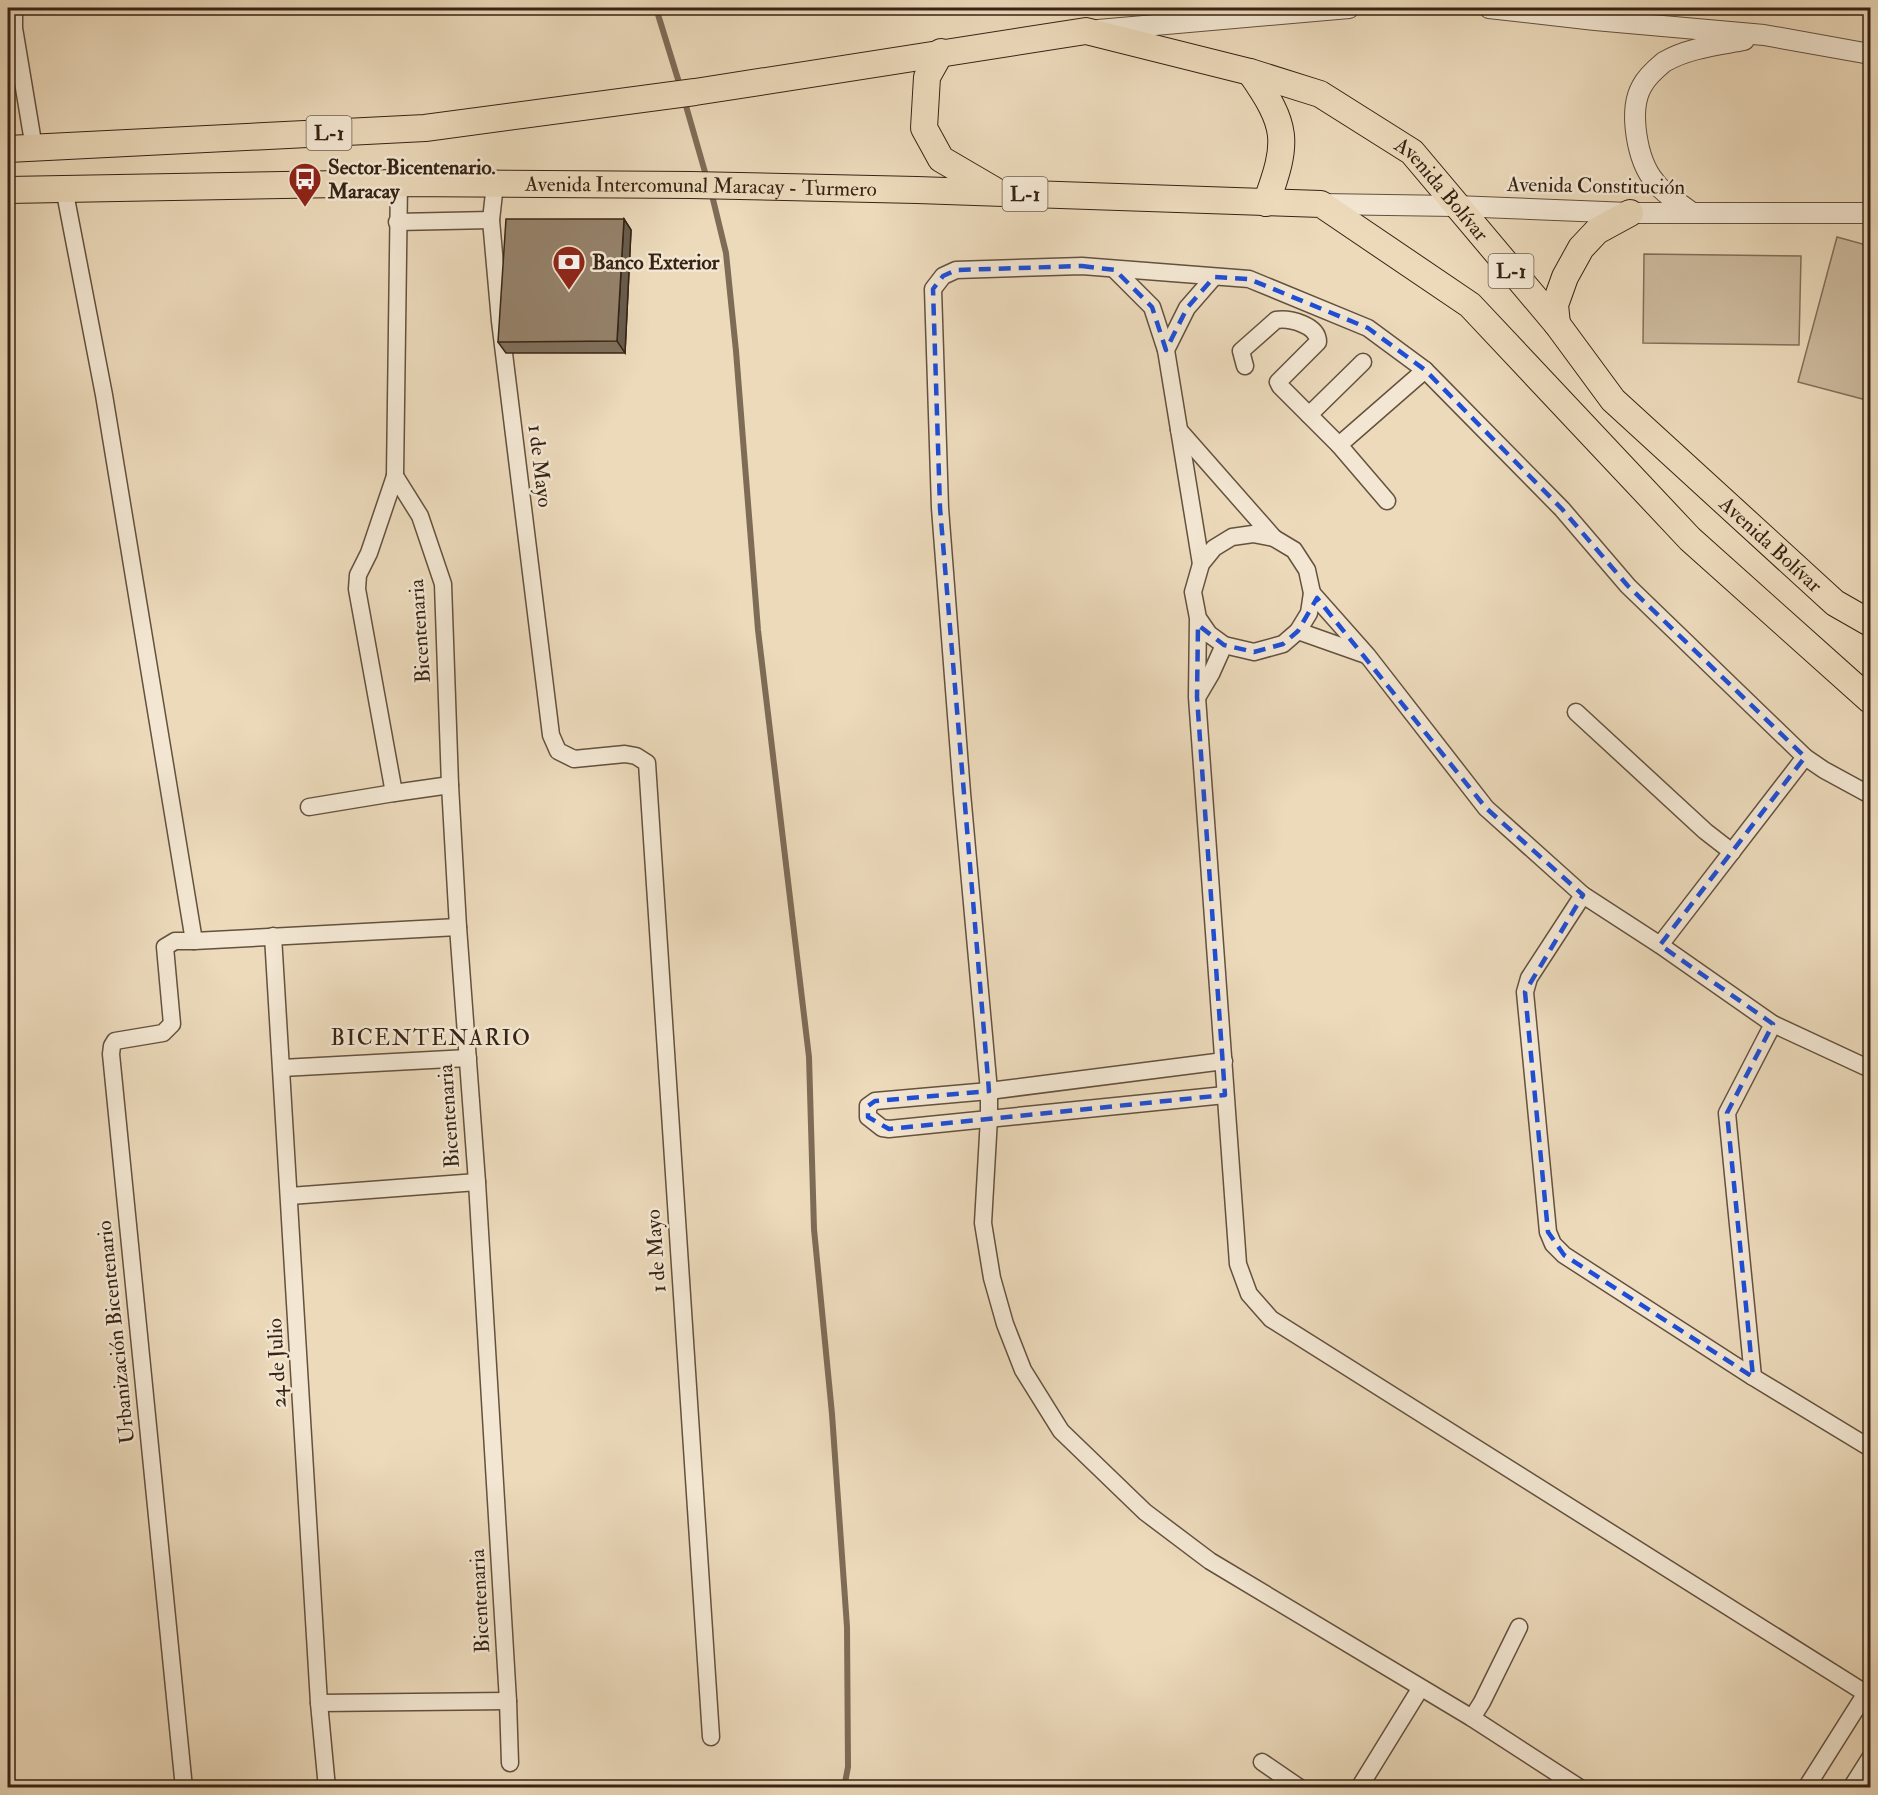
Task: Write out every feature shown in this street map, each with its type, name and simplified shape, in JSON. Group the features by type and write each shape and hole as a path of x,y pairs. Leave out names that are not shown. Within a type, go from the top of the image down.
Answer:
{"main road":[{"name":"L-1","path":"8,149 425,128 688,93 1086,31"},
{"name":"Avenida Bolívar","path":"1086,31 1250,72 1320,94 1412,152 1455,206 1557,324 1613,400 1835,603 1870,623"},
{"path":"941,52 927,77 924,128 941,159 999,193"},
{"path":"1250,72 1270,101 1279,123 1283,146 1266,203"},
{"name":"Avenida Intercomunal Maracay - Turmero","path":"8,190 399,183 691,185 1321,204"},
{"name":"L-1","path":"1321,204 1470,305 1690,539 1870,700"},
{"path":"1557,324 1555,305 1564,277 1581,248 1597,231 1630,213"}],"street":[{"path":"14,8 14,27 34,148"},
{"path":"1086,31 1349,8"},
{"path":"1489,8 1764,35 1870,54"},
{"path":"1690,212 1655,183 1644,165 1637,142 1636,106 1642,86 1663,63 1687,52 1764,35"},
{"path":"394,793 357,589 358,575 369,554 394,476 399,183"},
{"name":"1 de Mayo","path":"495,184 491,220 500,321 551,735 558,752 574,759 625,754 636,756 647,763 711,1737"},
{"path":"64,188 104,395 194,941 458,927"},
{"name":"Avenida Constitución","path":"1321,204 1455,206 1630,213 1870,213"},
{"path":"1848,213 1870,204"},
{"path":"397,222 491,220"},
{"path":"1580,1788 1472,1718 1420,1689 1210,1561 1145,1512 1061,1431 1023,1370 1005,1324 992,1278 983,1223 989,1090 962,793 940,508 933,289 943,276 956,270 1082,266 1249,279 1368,328 1425,370 1562,509 1628,586 1805,757 1870,795"},
{"path":"1115,270 1152,307 1166,350 1201,564"},
{"path":"1166,350 1187,308 1214,277"},
{"path":"1245,366 1241,351 1276,320 1293,321 1315,331 1318,335 1318,342 1278,382 1339,445 1387,501"},
{"path":"1309,415 1363,362"},
{"path":"1339,445 1425,370"},
{"path":"1178,429 1274,537 1294,550 1307,570 1312,592 1309,613 1298,630 1283,644 1254,652 1224,645 1209,634 1198,618"},
{"name":"Bicentenaria","path":"394,476 420,516 443,584 458,927 477,1182 510,1764"},
{"path":"1274,537 1253,534 1233,537 1214,548 1201,564 1193,592 1198,618 1197,697 1238,1264 1249,1294 1271,1318 1868,1695 1806,1788"},
{"path":"1312,592 1367,655 1486,808 1582,895 1660,945 1773,1024 1870,1069"},
{"path":"1298,630 1367,655"},
{"path":"1197,697 1211,674 1224,645"},
{"path":"1576,712 1732,852"},
{"path":"1660,945 1805,757"},
{"path":"309,807 450,785"},
{"path":"1582,895 1529,978 1525,992 1548,1232 1553,1244 1564,1256 1753,1377 1870,1448"},
{"name":"24 de Julio","path":"273,936 327,1788"},
{"name":"Urbanización Bicentenario","path":"184,1788 111,1054 112,1046 116,1041 163,1033 172,1024 165,947 175,941 194,941"},
{"path":"1753,1377 1727,1113 1773,1024"},
{"path":"282,1068 468,1058"},
{"path":"1224,1061 989,1090 875,1101 868,1106 868,1117 882,1128 889,1129 1225,1095"},
{"path":"290,1196 477,1182"},
{"path":"1472,1718 1519,1627"},
{"path":"1359,1788 1420,1689"},
{"path":"320,1703 508,1701"},
{"path":"1851,1788 1870,1758"},
{"path":"1262,1762 1300,1788"}],"highlighted area":[{"path":"1082,266 1115,270 1152,307 1166,350 1187,308 1214,277 1249,279 1368,328 1425,370 1562,509 1628,586 1805,757 1660,945 1773,1024 1727,1113 1753,1377 1564,1255 1548,1232 1525,992 1583,895 1486,808 1317,598 1298,631 1283,644 1254,652 1224,645 1198,625 1197,697 1225,1095 889,1129 868,1117 868,1106 875,1101 989,1091 940,508 933,289 943,276 956,270"}],"shaded area":[{"path":"1837,237 1870,246 1870,401 1798,382"},
{"path":"1644,254 1801,256 1799,345 1643,343"}],"building":[{"name":"Banco Exterior","path":"506,219 624,219 617,341 498,342"}],"waterway":[{"path":"656,8 681,89"},
{"path":"684,99 707,179"},
{"path":"711,191 726,253 758,630 809,1057 814,1229 832,1414 847,1627 848,1767 844,1788"}],"place":[{"name":"Sector Bicentenario. Maracay","path":"305,208"},
{"name":"Banco Exterior","path":"569,291"}],"district":[{"name":"BICENTENARIO","path":"431,1038"}]}
